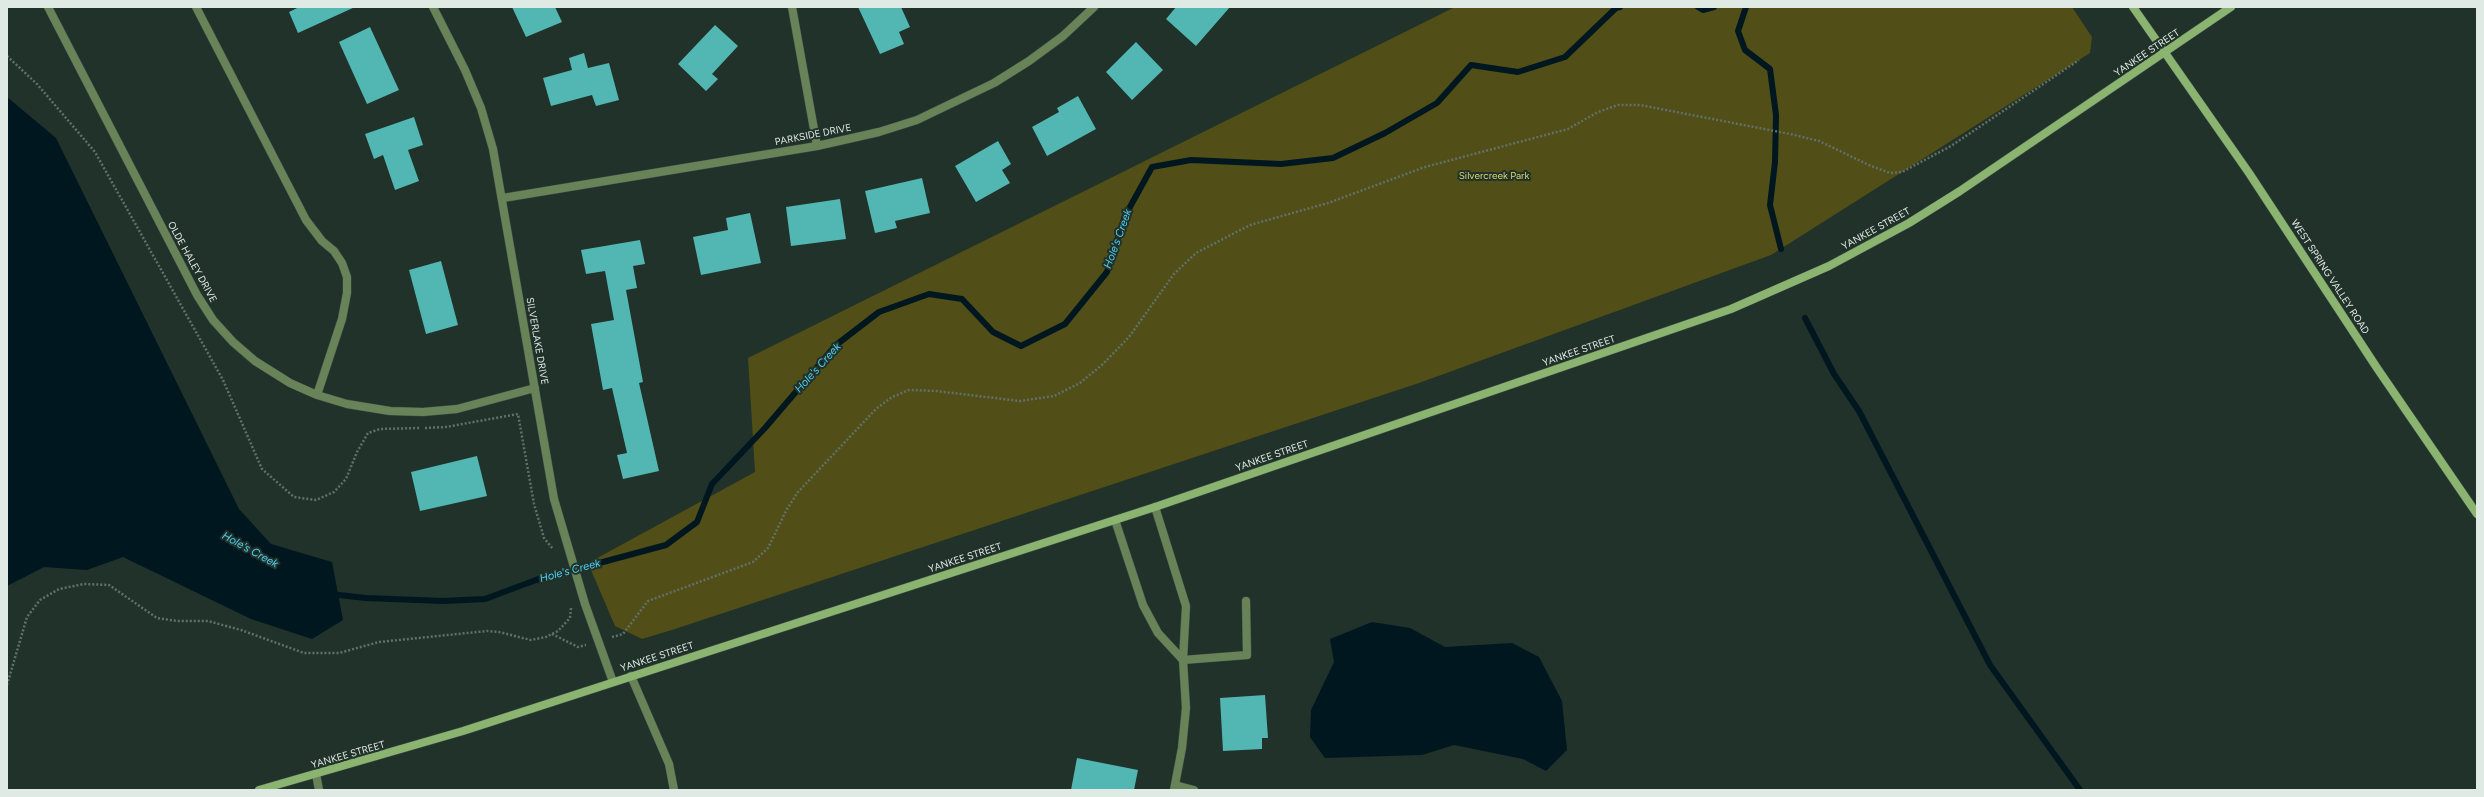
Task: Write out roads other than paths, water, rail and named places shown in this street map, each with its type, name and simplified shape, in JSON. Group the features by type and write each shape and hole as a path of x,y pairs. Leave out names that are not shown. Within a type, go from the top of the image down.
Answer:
{"street":[{"name":"OLDE HALEY DRIVE","path":"48,7 197,295 213,320 233,342 255,361 290,383 317,395 347,404 390,411 423,412 463,407 535,388"},
{"path":"196,7 306,220 322,241 334,251 342,263 347,277 347,293 342,319 317,395"},
{"name":"SILVERLAKE DRIVE","path":"433,7 465,70 481,108 493,149 503,198 554,499 583,596 613,682"},
{"path":"792,7 817,146"},
{"name":"PARKSIDE DRIVE","path":"503,198 817,146 879,132 917,120 994,83 1029,61 1063,36 1094,7"},
{"name":"WEST SPRING VALLEY ROAD","path":"2133,7 2249,173 2377,368 2477,514"},
{"name":"YANKEE STREET","path":"259,790 463,731 1155,507 1691,324 1782,288 1909,223 2165,53 2231,7"},
{"path":"1155,507 1186,606 1183,660 1186,708 1182,748 1174,788 1194,790"},
{"path":"1115,520 1143,605 1158,633 1183,660"},
{"path":"1183,660 1248,655 1246,601"},
{"path":"631,676 669,764 674,790"},
{"path":"316,774 319,790"}],"water":[{"path":"7,97 56,138 239,509 271,544 332,562 343,620 312,639 251,619 123,557 87,570 44,567 7,586"},
{"path":"1372,622 1410,628 1445,647 1512,643 1539,657 1562,701 1567,750 1546,771 1523,759 1454,745 1422,755 1325,758 1310,737 1311,710 1334,662 1330,639"}],"waterway":[{"name":"Hole's Creek","path":"330,594 366,598 443,601 485,599 536,580 666,545 697,522 712,484 765,428 836,345 879,312 929,294 962,299 993,332 1021,346 1065,324 1107,272 1125,216 1152,167 1191,160 1281,164 1333,158 1385,133 1437,103 1471,65 1518,72 1565,57 1616,8 1620,7"},
{"name":"Hole's Creek","path":"1698,7 1703,10 1714,7"},
{"path":"1746,7 1738,31 1745,50 1770,69 1776,115 1775,162 1770,205 1781,249"},
{"path":"1805,318 1834,374 1859,411 1990,665 2080,790"}],"park label":[{"name":"Silvercreek Park","path":"1494,176"}]}
